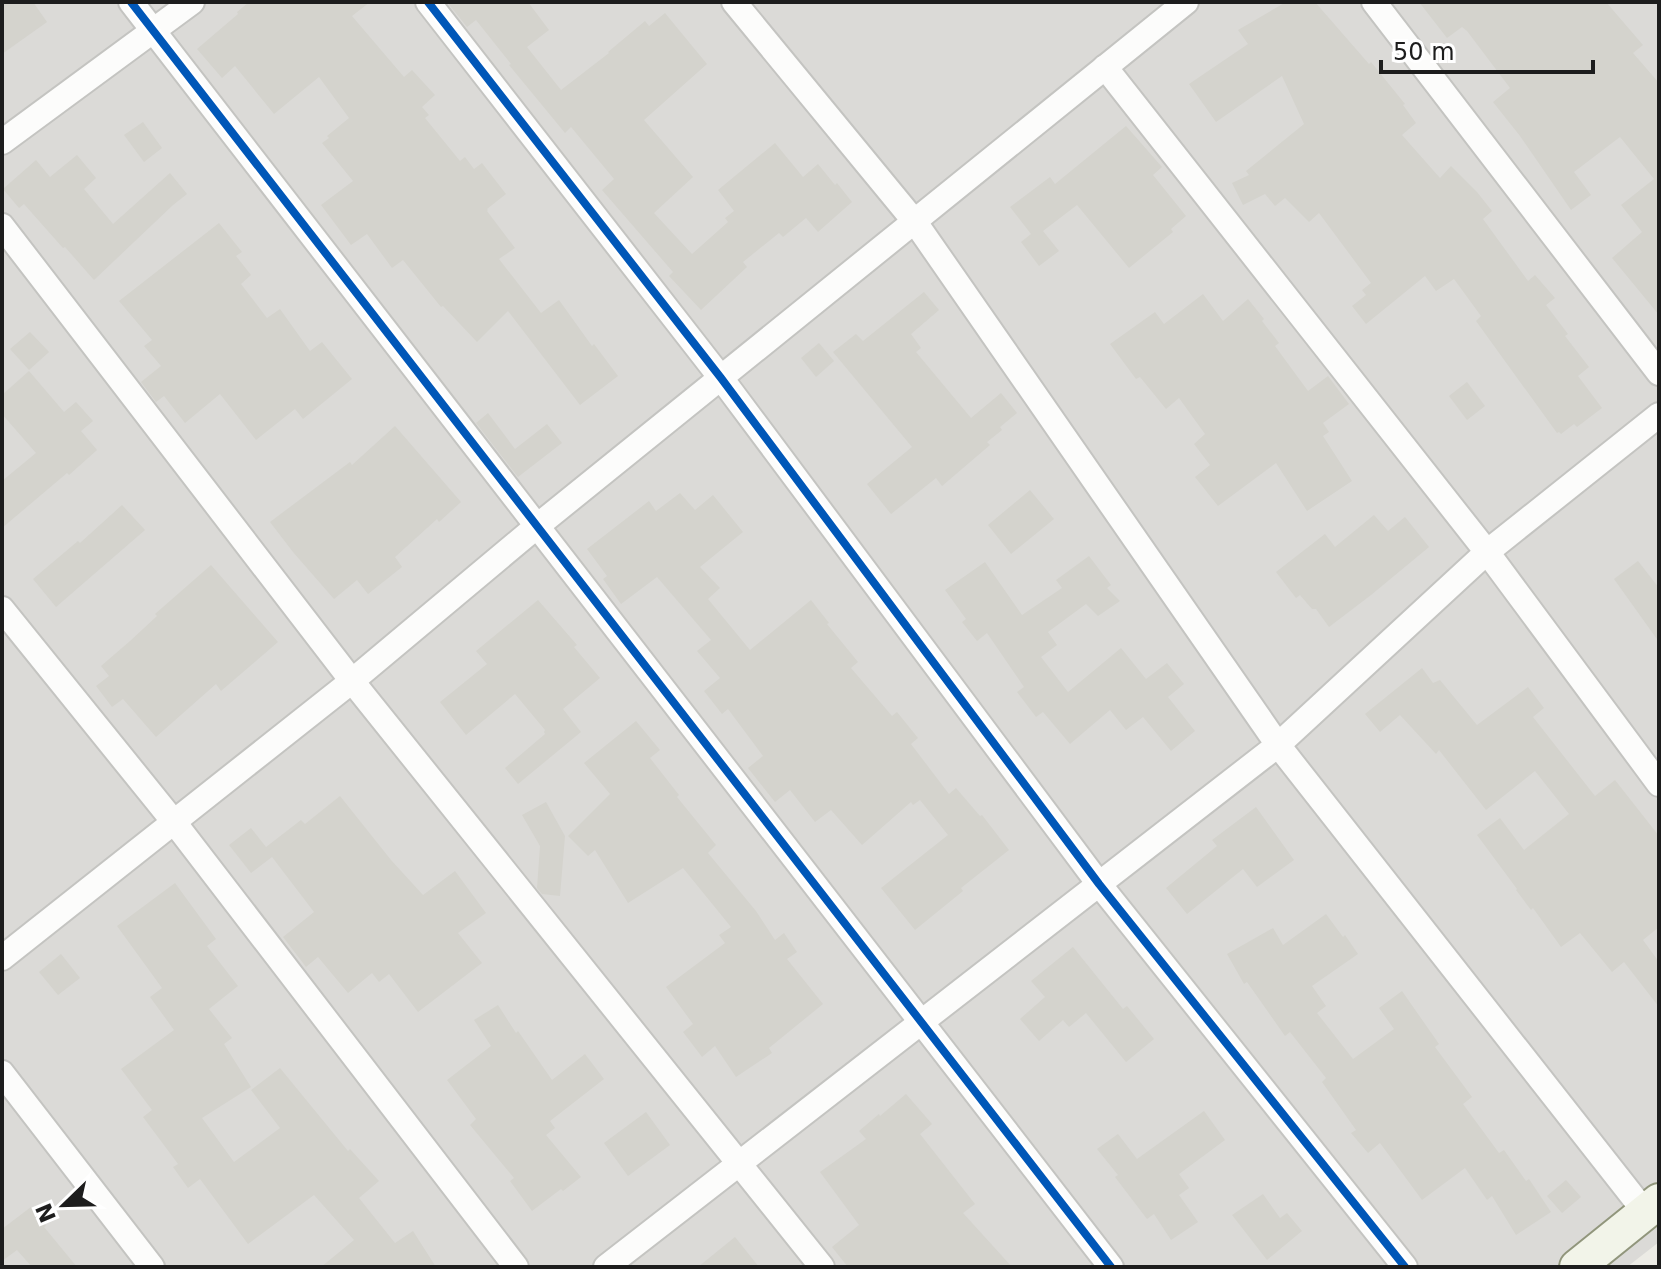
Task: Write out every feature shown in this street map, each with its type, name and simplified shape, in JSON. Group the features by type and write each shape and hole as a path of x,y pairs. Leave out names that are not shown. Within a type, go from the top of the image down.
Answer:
{"street":[{"path":"131,2 1111,1267"},
{"path":"2,142 192,2"},
{"path":"428,2 721,378 1099,884 1405,1267"},
{"path":"734,2 915,222 1278,745 1652,1207 1577,1267"},
{"path":"2,958 352,681 536,527 1186,2"},
{"path":"1374,2 1659,373"},
{"path":"1105,67 1487,552 1659,784"},
{"path":"2,226 352,681 822,1267"},
{"path":"606,1267 1278,745 1487,552 1659,415"},
{"path":"2,609 174,822 516,1267"},
{"path":"2,1073 152,1267"}],"shaded area":[{"path":"2,2 1659,2 1659,1242 1627,1267 2,1267"}],"building":[{"path":"2,2 33,2 47,22 2,54"},
{"path":"249,2 370,2 352,16 404,77 412,70 435,95 422,107 429,115 425,118 460,161 465,157 474,169 482,163 506,194 487,209 515,248 499,259 541,313 559,300 618,376 580,405 508,311 477,342 441,307 403,260 392,268 367,234 351,245 321,205 353,181 322,143 349,118 319,77 274,114 235,66 222,78 197,49"},
{"path":"447,2 528,2 549,30 527,47 561,90 645,21 649,26 665,13 707,64 644,120 693,177 654,213 692,254 728,222 725,218 734,211 718,190 775,143 803,177 818,164 852,202 818,232 806,218 783,237 779,233 743,262 747,267 701,310 669,276 673,272 602,190 614,179 571,127 565,133 476,20 467,27"},
{"path":"1286,2 1315,2 1369,64 1371,62 1405,104 1416,123 1402,135 1440,178 1451,166 1477,192 1492,211 1483,219 1528,281 1535,275 1555,298 1546,305 1589,367 1578,376 1602,408 1577,427 1574,424 1561,434 1557,433 1476,321 1481,316 1454,279 1436,291 1425,276 1366,324 1352,306 1366,295 1362,290 1371,283 1319,213 1309,222 1285,198 1275,206 1265,194 1243,205 1232,183 1249,175 1246,171 1304,124 1282,76 1216,122 1189,84 1248,44 1238,30"},
{"path":"1419,2 1606,2 1643,45 1633,53 1659,83 1659,315 1612,258 1642,232 1621,205 1654,179 1620,137 1574,172 1591,195 1571,210 1493,102 1510,88 1467,31 1462,27 1447,38"},
{"path":"143,122 162,148 144,162 124,135"},
{"path":"1126,126 1162,167 1153,175 1186,216 1171,229 1173,232 1129,268 1077,205 1043,231 1059,251 1039,266 1021,242 1031,234 1010,207 1050,177 1055,184"},
{"path":"77,155 96,178 84,189 113,224 170,173 187,194 94,280 24,204 19,208 3,189 36,160 50,177"},
{"path":"219,223 242,252 236,256 251,275 241,284 267,318 280,309 310,351 322,342 352,379 303,419 295,409 256,440 220,394 185,423 164,396 156,402 141,382 161,366 144,346 152,340 119,301"},
{"path":"924,292 939,310 911,334 921,348 916,352 971,418 1001,393 1017,413 987,442 990,445 942,486 936,478 891,514 867,484 912,447 833,352 856,334 863,341"},
{"path":"1203,294 1223,321 1248,299 1279,343 1275,346 1308,391 1328,376 1349,404 1323,423 1329,432 1323,436 1352,481 1307,511 1276,463 1218,506 1195,477 1210,465 1194,444 1205,434 1179,398 1166,409 1140,377 1136,379 1110,344 1155,312 1164,324"},
{"path":"30,332 49,352 29,370 10,349"},
{"path":"819,343 834,361 816,377 801,358"},
{"path":"29,371 64,412 76,402 93,421 81,431 97,450 2,528 2,481 36,453 2,414 2,395"},
{"path":"1467,382 1485,406 1467,420 1449,396"},
{"path":"488,413 515,449 547,424 562,443 518,477 476,423"},
{"path":"395,426 461,502 395,557 402,567 368,594 357,580 334,599 270,522 350,462 352,465"},
{"path":"1030,490 1054,519 1011,554 988,525"},
{"path":"680,493 695,510 713,495 743,532 700,567 720,588 708,599 750,650 811,600 858,662 851,668 892,716 897,712 918,738 911,744 949,794 956,788 1009,850 915,930 881,888 948,835 920,800 913,805 911,802 862,845 831,810 815,822 790,790 775,802 748,768 763,756 728,709 722,714 704,691 720,678 697,651 711,640 657,577 621,604 603,579 607,576 587,549 649,501 656,511"},
{"path":"122,505 145,530 56,607 33,579"},
{"path":"1374,515 1388,531 1405,517 1429,547 1329,627 1316,609 1312,609 1300,595 1296,598 1276,572 1325,534 1335,547"},
{"path":"1089,556 1111,585 1107,588 1120,601 1098,616 1086,604 1048,632 1057,645 1041,657 1068,692 1121,648 1146,679 1167,663 1184,684 1168,697 1195,731 1171,751 1143,717 1126,730 1110,710 1070,744 1043,712 1036,717 1017,692 1024,687 987,633 977,641 962,622 966,619 945,590 985,562 1022,615 1062,588 1056,580"},
{"path":"1638,561 1659,588 1659,642 1614,579"},
{"path":"211,565 278,642 221,691 216,684 156,737 123,699 112,707 96,686 109,676 101,666"},
{"path":"538,600 577,645 574,647 600,678 563,709 581,732 518,784 505,768 545,734 545,730 515,694 466,735 440,702 487,664 476,651"},
{"path":"1422,668 1433,683 1440,680 1477,725 1528,687 1544,708 1533,717 1595,796 1615,780 1659,836 1659,927 1643,940 1659,962 1659,1007 1624,962 1612,972 1580,933 1561,947 1477,835 1500,818 1524,850 1569,814 1535,771 1486,810 1439,750 1436,754 1400,715 1380,732 1365,714"},
{"path":"636,721 660,750 650,758 716,845 708,853 756,911 775,940 784,933 797,952 787,959 823,1004 769,1048 772,1053 736,1077 715,1046 702,1057 683,1032 693,1024 666,987 725,943 719,935 731,927 683,868 628,903 595,850 588,856 568,836 610,794 584,763"},
{"path":"340,796 423,895 455,871 486,913 458,933 482,963 418,1012 389,974 379,982 372,973 348,993 318,957 306,967 283,937 314,912 272,857 251,873 229,845 251,828 266,847 301,820 305,824"},
{"path":"546,802 565,836 560,896 542,894 537,888 540,846 522,815"},
{"path":"1256,807 1294,860 1257,887 1243,869 1187,914 1166,888 1217,846 1212,840"},
{"path":"175,883 216,939 207,946 238,986 209,1009 232,1038 224,1044 251,1087 202,1118 234,1162 280,1128 251,1090 280,1068 348,1151 350,1149 379,1181 359,1198 395,1243 413,1231 436,1267 321,1267 354,1240 314,1195 248,1244 200,1179 188,1188 173,1167 178,1164 143,1117 152,1110 121,1069 174,1030 150,997 162,988 117,926"},
{"path":"1326,914 1358,954 1312,986 1326,1006 1317,1013 1353,1059 1394,1029 1379,1008 1402,991 1439,1044 1435,1047 1472,1097 1463,1104 1499,1153 1504,1150 1526,1181 1529,1179 1551,1212 1516,1235 1492,1196 1487,1200 1465,1168 1422,1200 1380,1143 1368,1153 1351,1133 1356,1130 1322,1082 1326,1078 1290,1032 1285,1036 1247,982 1244,984 1227,954 1273,928 1283,945"},
{"path":"1073,947 1123,1009 1127,1006 1154,1039 1126,1062 1086,1013 1069,1027 1063,1020 1039,1041 1020,1019 1045,997 1031,981"},
{"path":"61,954 80,978 58,995 39,972"},
{"path":"498,1005 552,1080 585,1054 604,1079 550,1121 555,1128 546,1135 581,1177 532,1211 510,1181 514,1178 470,1125 476,1119 447,1080 491,1046 474,1020"},
{"path":"906,1094 932,1124 920,1134 975,1204 963,1213 1012,1267 848,1267 832,1247 859,1225 820,1172 866,1139 859,1131"},
{"path":"1204,1111 1225,1140 1179,1174 1189,1188 1179,1195 1198,1222 1171,1240 1154,1214 1147,1219 1097,1149 1118,1134 1137,1159"},
{"path":"646,1112 670,1145 628,1176 604,1143"},
{"path":"1566,1180 1581,1197 1562,1213 1547,1196"},
{"path":"1263,1194 1280,1218 1287,1213 1302,1231 1267,1260 1232,1215"},
{"path":"31,1207 77,1267 32,1267 17,1250 2,1261 2,1229"},
{"path":"735,1237 759,1267 698,1267"}],"cycle path":[{"path":"131,2 1111,1267"},
{"path":"428,2 721,378 1099,884 1405,1267"}]}
